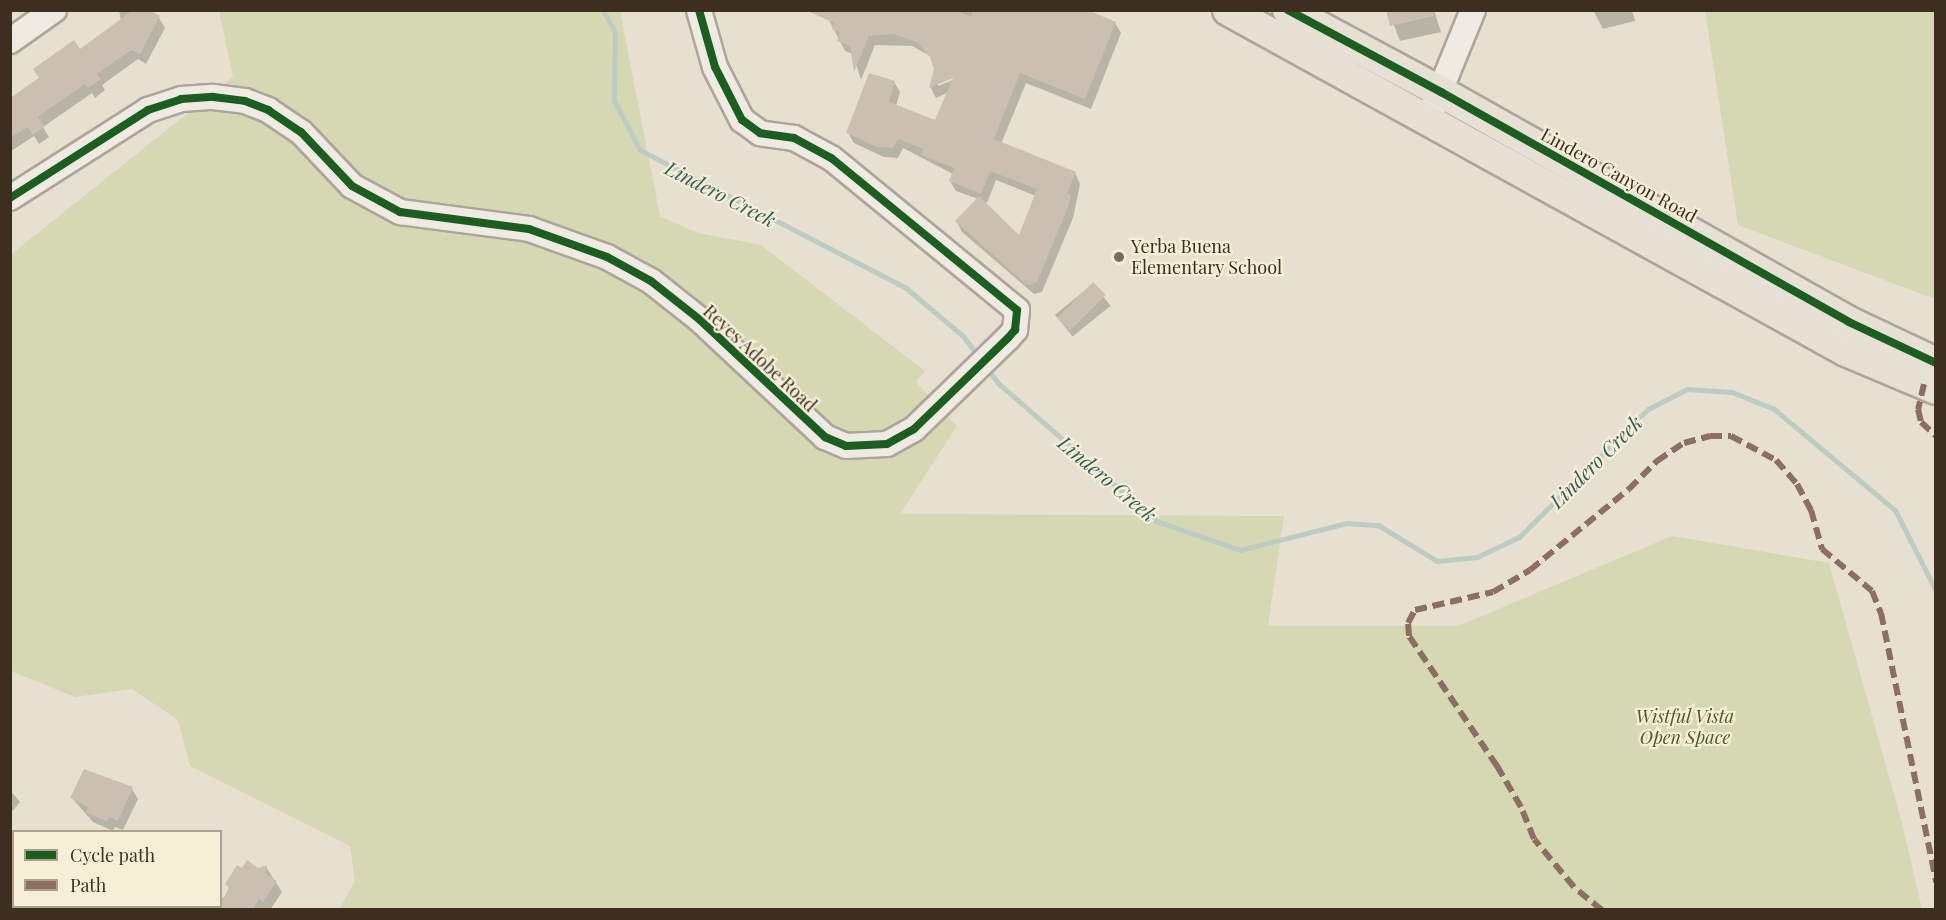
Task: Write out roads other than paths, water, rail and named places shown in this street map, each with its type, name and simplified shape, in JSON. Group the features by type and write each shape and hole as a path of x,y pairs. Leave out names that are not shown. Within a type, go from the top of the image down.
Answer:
{"main road":[{"path":"1228,10 1846,351 1935,389"},
{"name":"Lindero Canyon Road","path":"1288,10 1441,92 1850,322 1935,363"}],"street":[{"name":"Reyes Adobe Road","path":"10,198 148,110 181,99 213,97 245,101 268,110 301,132 352,186 400,213 529,229 607,257 651,281 699,319 825,437 846,446 887,444 914,429 1008,338 1019,319 1013,304 831,158 806,143 760,133 742,120 715,67 709,35 699,10"},
{"path":"1427,121 1441,92 1473,10"},
{"path":"10,41 41,14"}],"waterway":[{"name":"Lindero Creek","path":"603,10 615,33 614,100 640,150 906,288 963,336 979,357"},
{"name":"Lindero Creek","path":"986,367 998,383 1156,521 1240,550 1347,523 1378,525 1437,561 1477,557 1519,537 1648,409 1687,389 1732,392 1774,409 1895,510 1936,591"}],"place":[{"name":"Yerba Buena Elementary School","path":"1119,257"}],"park label":[{"name":"Wistful Vista Open Space","path":"1685,727"}]}
